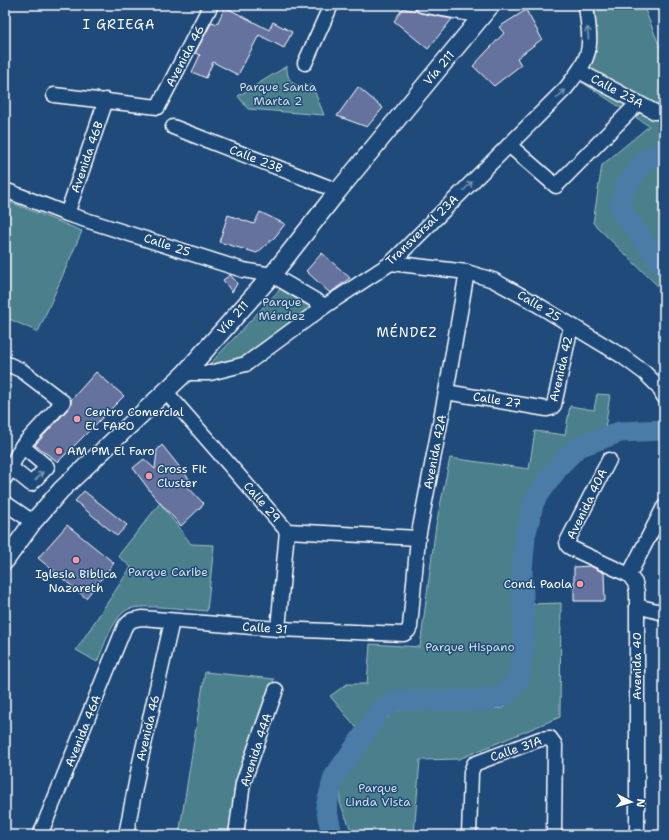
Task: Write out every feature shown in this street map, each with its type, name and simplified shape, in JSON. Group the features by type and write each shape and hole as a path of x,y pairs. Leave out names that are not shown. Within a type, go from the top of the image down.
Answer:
{"main road":[{"name":"Vía 211","path":"5,561 33,522 61,490 185,373 272,275 338,191 487,10"}],"street":[{"name":"Avenida 46","path":"106,100 158,107 211,5"},
{"path":"305,62 331,5"},
{"path":"422,5 487,10"},
{"path":"582,66 588,52 589,43 586,5"},
{"name":"Calle 23A","path":"582,66 654,112"},
{"name":"Transversal 23A","path":"185,373 210,373 246,364 325,306 391,263 566,88 582,66"},
{"path":"54,95 106,100"},
{"name":"Avenida 46B","path":"67,214 106,100"},
{"path":"509,145 556,186 638,103"},
{"name":"Calle 23B","path":"173,127 338,191"},
{"name":"Calle 25","path":"5,190 67,214 243,270 272,275 325,306"},
{"name":"Calle 25","path":"391,263 467,272 493,280 533,302 622,356 645,373 658,386 664,397"},
{"name":"Avenida 42A","path":"408,631 410,627 418,538 467,272"},
{"name":"Avenida 42","path":"547,408 551,408 554,405 571,326"},
{"path":"5,363 21,370 62,402 22,446 8,472 32,484 47,467 22,446"},
{"name":"Calle 29","path":"166,392 287,531 418,538"},
{"name":"Calle 27","path":"446,392 547,408"},
{"name":"Avenida 40A","path":"609,460 567,542 568,546 571,548 629,575"},
{"path":"5,503 33,522"},
{"path":"629,575 661,522 664,507"},
{"path":"278,629 287,531"},
{"name":"Avenida 40","path":"629,575 635,583 637,606 636,835"},
{"path":"637,606 664,613"},
{"name":"Calle 31","path":"125,626 132,620 142,618 278,629 404,634 408,631"},
{"name":"Avenida 46","path":"126,835 139,767 172,621"},
{"name":"Avenida 46A","path":"40,835 125,626"},
{"name":"Avenida 44A","path":"236,835 243,783 276,690"},
{"name":"Calle 31A","path":"470,835 471,772 474,764 540,739 550,738 554,745 554,835"}],"green space":[{"path":"595,5 643,5 664,57 664,292 593,223 602,165 649,126 580,81 591,62 594,53 596,36"},
{"name":"Parque Santa Marta 2","path":"287,66 288,77 291,81 302,86 312,85 324,115 248,109 238,96"},
{"path":"5,200 82,231 38,332 5,317"},
{"name":"Parque Méndez","path":"280,289 310,307 241,360 206,368"},
{"name":"Parque Hispano","path":"597,394 610,395 604,435 576,445 558,462 532,498 522,531 518,571 519,653 514,678 499,694 482,697 397,695 380,706 360,732 330,696 347,684 367,684 370,644 420,647 436,525 450,458 529,469 535,431 565,435 570,406 594,410"},
{"name":"Parque Caribe","path":"160,503 191,544 214,545 207,611 152,607 131,608 120,615 112,627 97,662 76,650 131,567 118,556"},
{"name":"Parque Linda Vista","path":"561,603 560,717 459,759 420,760 414,835 353,835 340,803 340,784 354,759 375,731 394,712 407,708 472,710 503,708 519,692 527,669 530,647 529,604"},
{"path":"205,672 274,679 239,776 230,835 179,835"}],"building":[{"path":"225,7 269,30 273,22 292,32 284,48 259,35 238,75 213,62 206,78 192,72 200,55 195,53 212,22 217,24"},
{"path":"403,8 452,19 428,49 394,21"},
{"path":"526,10 542,39 517,58 521,65 494,86 473,66 504,33 499,27"},
{"path":"358,87 383,108 367,127 337,116"},
{"path":"260,212 285,224 275,237 257,253 219,242 228,215 254,224"},
{"path":"322,253 350,278 330,293 306,271"},
{"path":"230,275 237,284 232,292 223,280"},
{"name":"Centro Comercial EL FARO","path":"96,372 124,396 58,462 35,445 69,408 71,400"},
{"path":"162,445 190,480 185,484 204,504 181,526 153,495 133,468 144,459 155,469 157,450"},
{"path":"84,491 127,525 117,536 75,501"},
{"name":"Iglesia Biblica Nazareth","path":"67,525 114,563 86,598 38,558"},
{"name":"Cond. Paola","path":"590,566 604,573 605,601 574,601 574,567"}],"waterway":[{"path":"664,153 646,159 626,186 620,209 664,267"},
{"path":"332,835 326,807 334,777 381,710 396,700 483,701 503,696 518,680 523,654 524,625 522,571 525,536 534,501 560,465 578,447 620,432 664,430"}],"place":[{"name":"Centro Comercial EL FARO","path":"77,419"},
{"name":"AM PM El Faro","path":"59,451"},
{"name":"Cross Fit Cluster","path":"149,476"},
{"name":"Iglesia Biblica Nazareth","path":"76,560"},
{"name":"Cond. Paola","path":"580,584"}],"district":[{"name":"I GRIEGA","path":"119,24"},
{"name":"MÉNDEZ","path":"407,332"}]}
